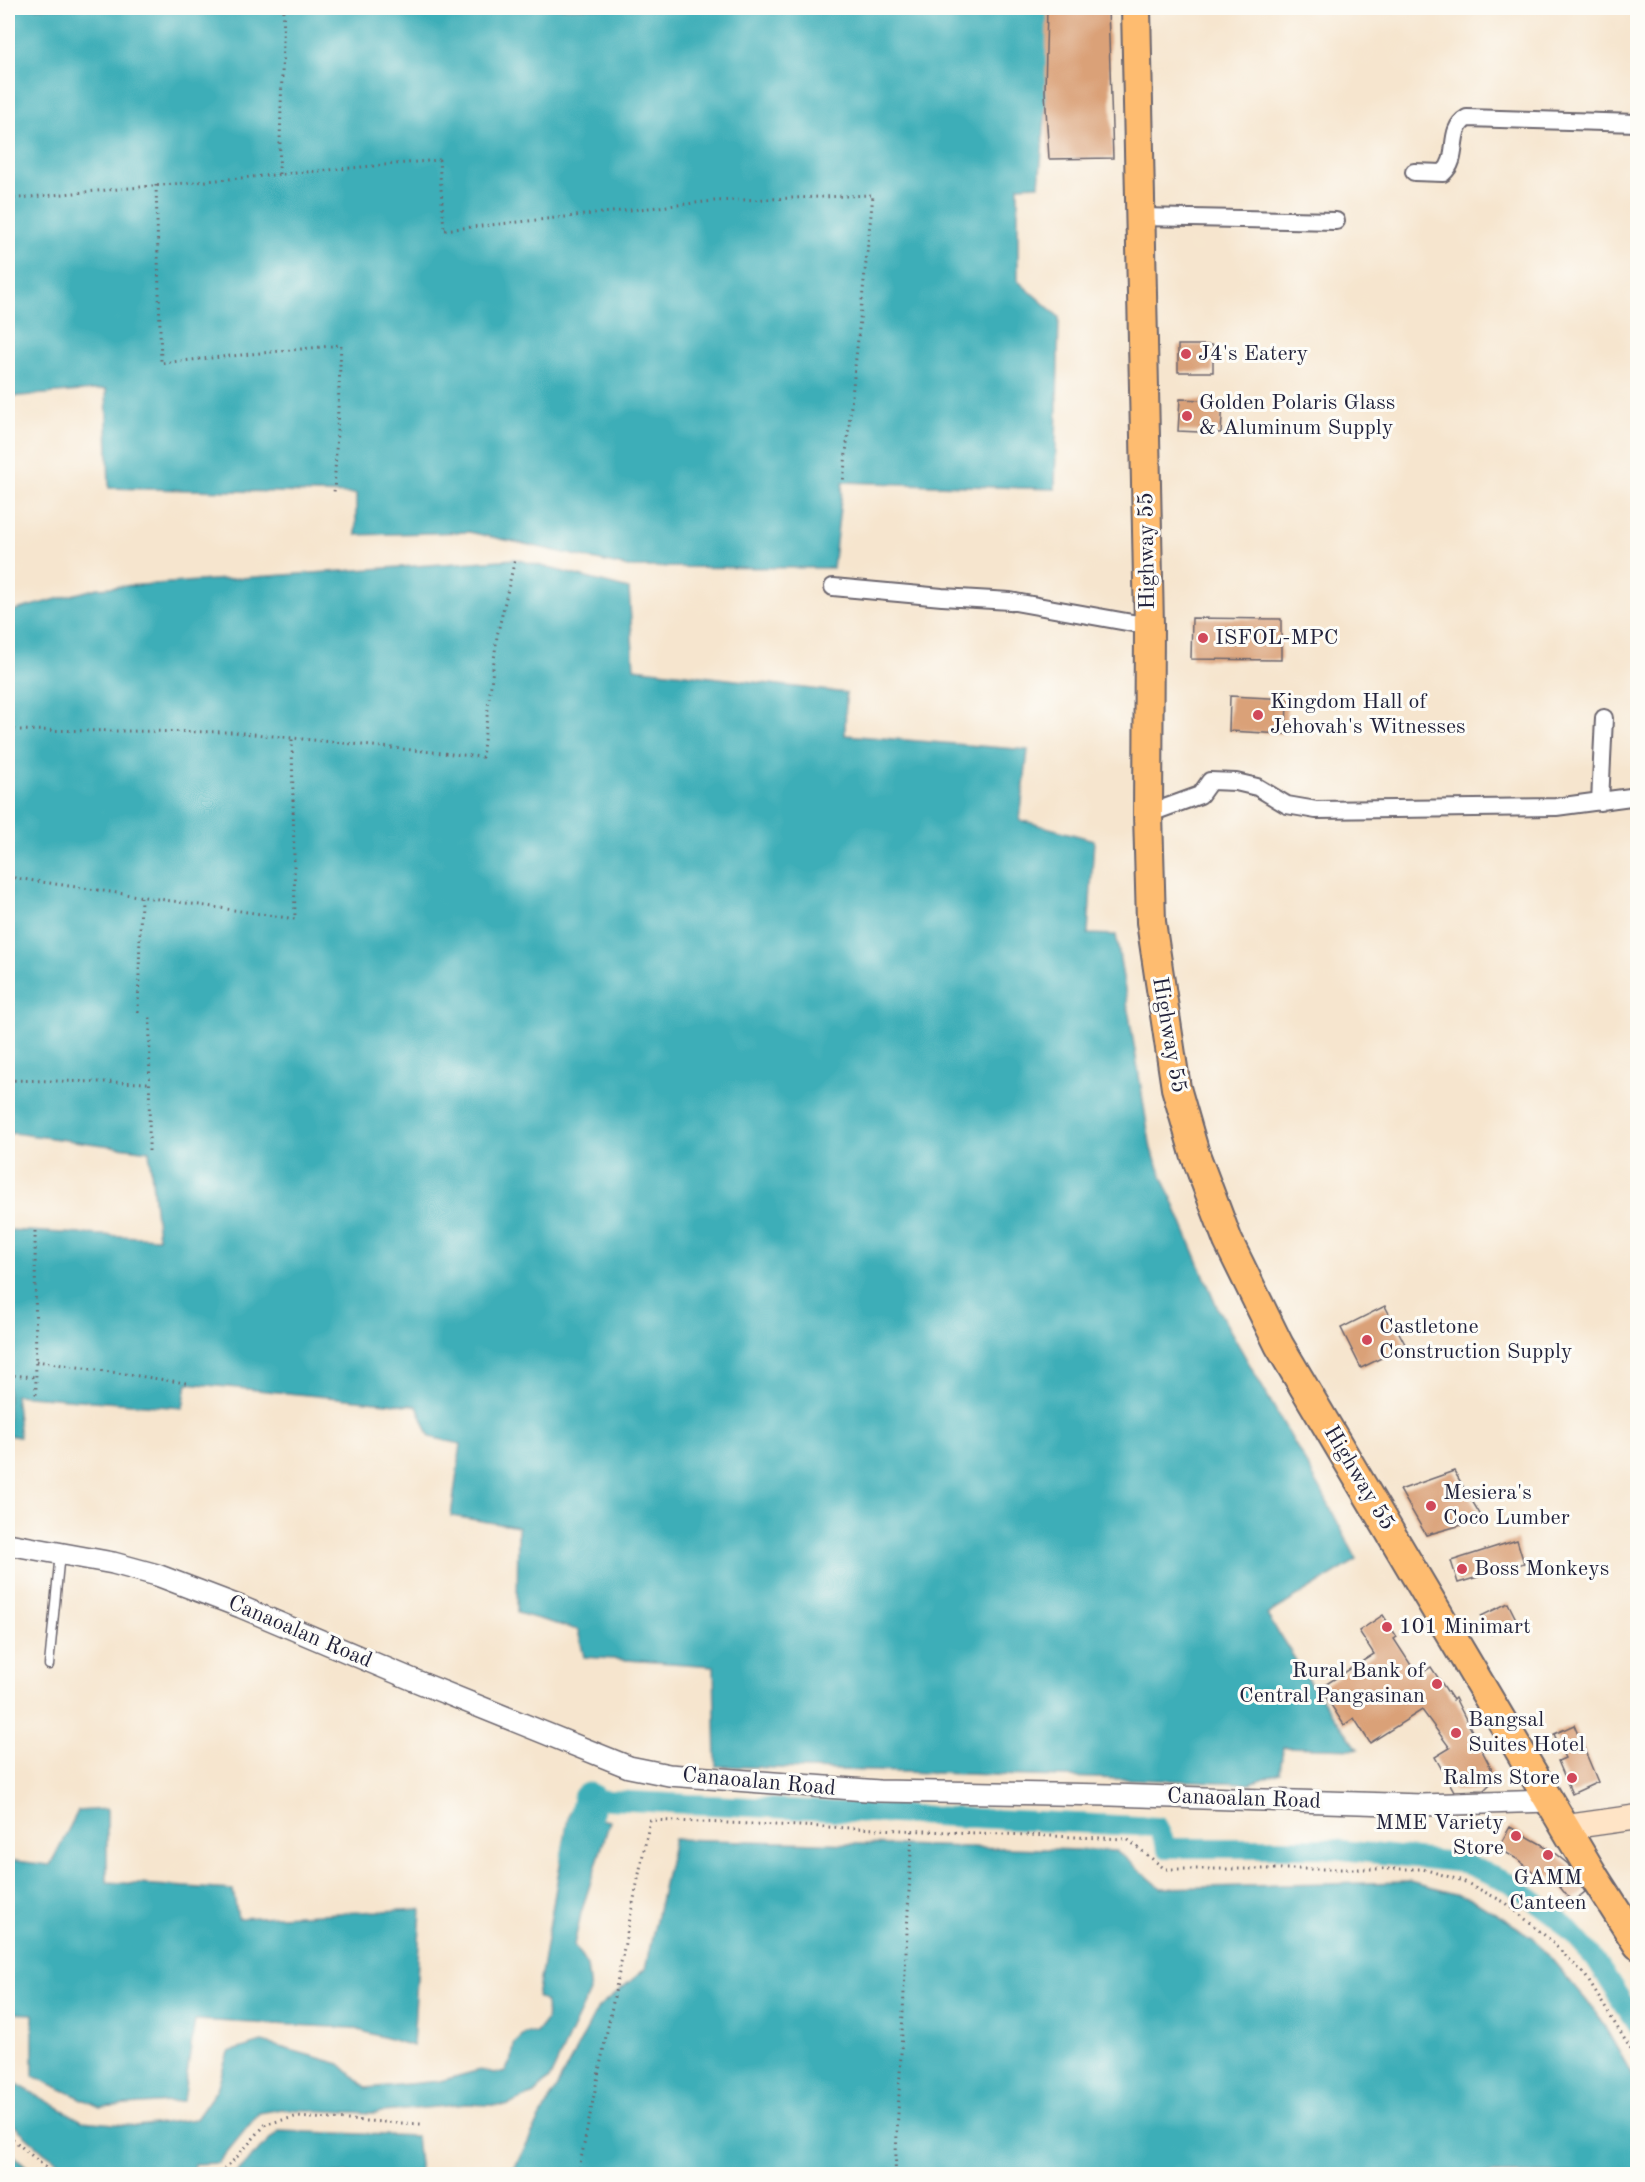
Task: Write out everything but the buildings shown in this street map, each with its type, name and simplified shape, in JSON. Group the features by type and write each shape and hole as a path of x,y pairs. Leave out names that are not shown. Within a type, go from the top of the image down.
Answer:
{"highway":[{"name":"Highway 55","path":"1136,8 1149,626 1148,814 1151,922 1176,1088 1195,1154 1228,1241 1279,1345 1595,1878 1638,1944"}],"main road":[{"path":"1566,1827 1638,1817"}],"street":[{"path":"1414,172 1443,173 1450,168 1455,130 1460,122 1467,118 1638,123"},
{"path":"1140,218 1336,220"},
{"path":"833,587 1010,601 1149,626"},
{"path":"1600,802 1604,718"},
{"path":"1148,814 1200,795 1210,782 1236,782 1257,787 1287,805 1316,810 1556,807 1638,796"},
{"name":"Canaoalan Road","path":"8,1544 146,1572 191,1587 629,1767 669,1775 879,1791 1111,1795 1422,1805 1551,1801"}],"lane":[{"path":"49,1665 60,1553"}],"path":[{"path":"279,174 284,8"},
{"path":"8,199 439,160 444,230 714,201 873,195 843,482"},
{"path":"156,185 161,363 341,345 334,494"},
{"path":"8,730 233,732 482,757 497,636 515,559"},
{"path":"8,877 295,919 292,738"},
{"path":"138,1012 141,896"},
{"path":"149,1151 150,1013"},
{"path":"8,1080 150,1083"},
{"path":"35,1231 36,1396"},
{"path":"36,1361 186,1383"},
{"path":"8,1375 36,1377"},
{"path":"578,2175 650,1820 1128,1839 1165,1869 1423,1869 1462,1881 1506,1903 1548,1938 1585,1975 1638,2061"},
{"path":"895,2175 912,1831"},
{"path":"213,2175 222,2171 236,2158 266,2124 295,2117 421,2124"},
{"path":"8,2135 53,2175"}],"water":[{"path":"8,8 1055,8 1039,185 1018,186 1018,281 1059,317 1055,489 843,482 833,568 628,567 469,532 356,535 356,494 109,488 106,389 8,397"},
{"path":"515,559 629,589 634,668 846,693 845,735 1028,750 1020,820 1094,840 1088,934 1116,935 1151,1149 1218,1309 1320,1488 1357,1560 1267,1615 1312,1686 1358,1749 1283,1747 1280,1772 1251,1783 716,1766 714,1666 584,1657 578,1630 517,1613 518,1527 451,1516 461,1444 430,1437 417,1406 187,1383 183,1408 15,1395 20,1437 8,1435 8,1230 158,1238 149,1151 13,1133 8,1135 8,612 98,588"},
{"path":"107,1809 107,1882 233,1890 238,1918 421,1909 413,2046 352,2028 195,2020 183,2101 100,2107 33,2076 33,2014 8,2013 8,1860 50,1865 78,1811"},
{"path":"569,1813 610,1821 581,1913 574,1945 587,1966 590,1992 550,2078 534,2094 506,2106 466,2104 373,2113 282,2109 259,2113 218,2163 195,2164 192,2174 74,2173 44,2152 8,2120 8,2045 15,2046 15,2083 82,2121 137,2126 196,2119 217,2089 228,2052 262,2042 340,2064 366,2088 440,2081 480,2070 494,2074 505,2071 512,2059 514,2044 526,2033 536,2033 547,2019 546,2002 537,1997"},
{"path":"674,1839 1117,1851 1161,1888 1409,1882 1471,1898 1533,1937 1596,2012 1637,2083 1637,2174 511,2174 598,2008 645,1969"},
{"path":"279,2131 416,2136 420,2174 235,2174"},
{"path":"8,2150 35,2174 8,2174"}],"waterway":[{"path":"589,1799 1158,1827 1167,1848 1324,1848 1463,1863 1509,1882 1558,1918 1595,1959 1638,2026"},
{"path":"577,1859 589,1799"}],"place":[{"name":"J4's Eatery","path":"1186,354"},
{"name":"Golden Polaris Glass & Aluminum Supply","path":"1187,416"},
{"name":"ISFOL-MPC","path":"1203,638"},
{"name":"Kingdom Hall of Jehovah's Witnesses","path":"1258,715"},
{"name":"Castletone Construction Supply","path":"1367,1340"},
{"name":"Mesiera's Coco Lumber","path":"1431,1506"},
{"name":"Boss Monkeys","path":"1462,1569"},
{"name":"101 Minimart","path":"1387,1627"},
{"name":"Rural Bank of Central Pangasinan","path":"1437,1684"},
{"name":"Bangsal Suites Hotel","path":"1456,1733"},
{"name":"Ralms Store","path":"1572,1778"},
{"name":"MME Variety Store","path":"1516,1836"},
{"name":"GAMM Canteen","path":"1548,1855"}]}
